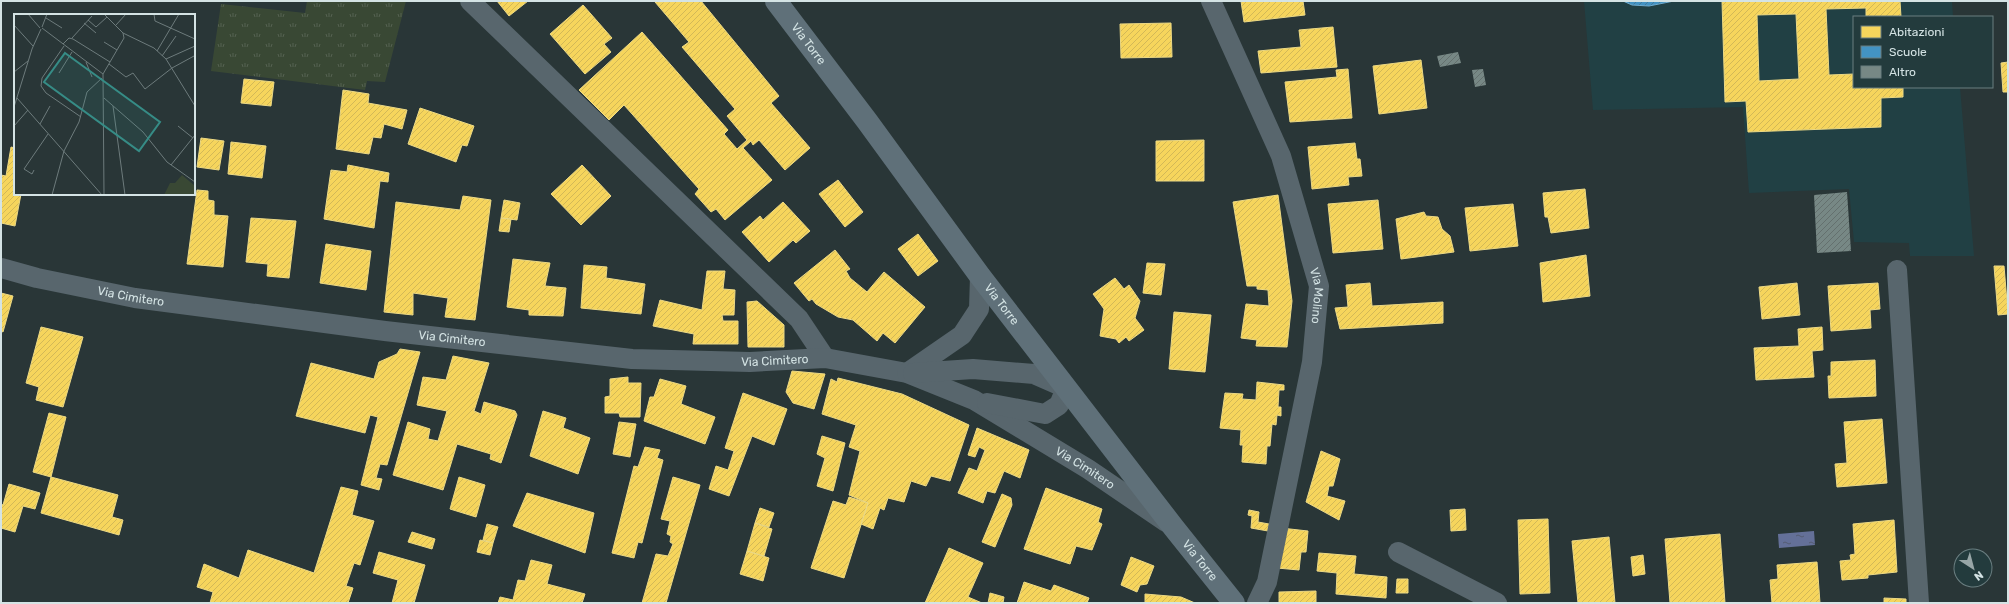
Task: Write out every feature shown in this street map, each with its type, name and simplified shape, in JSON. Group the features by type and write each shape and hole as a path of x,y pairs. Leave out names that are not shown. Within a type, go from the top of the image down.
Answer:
{"main road":[{"name":"Via Torre","path":"776,1 867,121 980,276 1174,528 1234,603"}],"street":[{"path":"470,1 799,320 825,358"},
{"name":"Via Molino","path":"1211,1 1280,156 1319,286 1312,362 1267,582 1257,603"},
{"name":"Via Cimitero","path":"1,268 37,278 135,298 385,331 632,359 750,362 825,358 907,373 974,400 1088,469 1174,528"},
{"path":"1897,270 1919,603"},
{"path":"907,373 962,336 979,309 980,276"},
{"name":"Via Cimitero","path":"907,373 973,370 1034,374 1066,388 1059,405 1045,414 974,400"},
{"path":"1398,552 1497,603"}],"shaded area":[{"path":"1584,1 1952,1 1953,16 1853,16 1853,88 1960,88 1974,256 1910,256 1909,243 1854,242 1849,189 1749,193 1743,107 1593,110"}],"green space":[{"path":"307,1 406,1 385,82 367,81 365,90 211,71 221,4 305,13"}],"water":[{"path":"1814,531 1815,545 1779,548 1778,534"}],"building: Abitazioni":[{"path":"497,1 528,1 509,16"},
{"path":"701,1 779,96 771,103 810,148 785,170 759,140 753,145 751,141 743,148 772,180 725,220 716,209 711,212 695,194 699,189 624,105 609,120 579,90 642,32 728,130 724,134 737,149 747,140 727,116 735,109 682,47 689,42 655,2"},
{"path":"1241,1 1303,1 1305,15 1244,22"},
{"path":"1722,1 1900,1 1901,16 1866,16 1866,8 1826,9 1829,75 1853,74 1853,88 1903,88 1903,97 1881,98 1881,127 1748,132 1746,101 1725,102","holes":["1796,14 1799,79 1759,81 1757,15"]},
{"path":"583,5 612,38 604,44 611,52 585,74 550,34"},
{"path":"1171,23 1172,57 1121,58 1120,24"},
{"path":"1333,27 1337,67 1261,73 1258,51 1301,47 1299,30"},
{"path":"1421,60 1427,108 1379,114 1373,66"},
{"path":"2008,62 2008,92 2003,92 2001,63"},
{"path":"1348,69 1352,118 1290,122 1285,82 1337,77 1336,70"},
{"path":"244,79 274,82 271,106 241,103"},
{"path":"343,90 369,94 368,103 407,110 402,129 384,124 381,138 373,137 369,154 336,149"},
{"path":"420,108 474,126 467,146 462,145 456,162 408,144"},
{"path":"201,138 224,141 219,170 197,167"},
{"path":"1204,140 1204,181 1156,181 1156,141"},
{"path":"231,142 266,146 262,178 228,174"},
{"path":"1355,143 1357,159 1360,159 1362,176 1348,177 1349,185 1312,189 1308,147"},
{"path":"11,147 14,148 14,195 21,195 15,226 1,223 1,175 6,176"},
{"path":"348,165 389,173 388,182 380,181 374,228 324,219 331,170 347,172"},
{"path":"582,165 611,196 581,225 551,194"},
{"path":"838,180 863,212 845,227 819,194"},
{"path":"1585,189 1589,228 1551,233 1548,217 1545,217 1543,193"},
{"path":"197,190 208,191 208,200 214,201 214,215 228,216 223,267 187,264"},
{"path":"1278,195 1292,301 1287,347 1256,346 1257,340 1241,338 1246,304 1269,306 1268,290 1257,289 1257,286 1247,286 1233,202"},
{"path":"463,196 491,200 475,320 445,317 448,298 413,293 413,315 384,312 396,202 460,210"},
{"path":"504,200 520,203 517,220 501,218"},
{"path":"1378,200 1383,249 1333,253 1328,204"},
{"path":"783,202 810,231 796,243 793,240 769,262 742,232 760,216 763,220"},
{"path":"1513,204 1518,246 1470,251 1465,208"},
{"path":"1424,212 1426,216 1438,217 1442,229 1450,236 1454,252 1401,259 1396,219"},
{"path":"251,218 296,221 289,278 267,276 268,264 246,262"},
{"path":"501,218 511,219 509,232 499,231"},
{"path":"918,234 938,261 918,276 898,249"},
{"path":"326,244 371,251 366,290 320,283"},
{"path":"835,250 850,269 846,271 850,278 867,292 884,272 925,307 895,343 883,333 877,341 853,320 838,317 816,304 812,299 809,301 794,283"},
{"path":"1586,255 1590,296 1543,302 1540,263"},
{"path":"513,259 550,263 545,286 566,288 563,316 529,315 529,310 507,307"},
{"path":"1147,263 1165,264 1161,295 1143,293"},
{"path":"584,265 607,267 606,278 645,284 641,314 581,308"},
{"path":"1994,266 2004,266 2008,314 1998,315"},
{"path":"707,271 725,271 723,289 735,290 734,315 722,315 723,321 738,321 738,344 693,344 694,334 653,326 660,300 702,310"},
{"path":"1115,278 1124,289 1129,285 1140,301 1135,318 1144,330 1129,341 1126,337 1119,343 1116,339 1100,336 1104,309 1093,294"},
{"path":"1370,283 1372,306 1443,302 1443,323 1340,329 1335,308 1348,307 1346,285"},
{"path":"1797,283 1800,315 1762,319 1759,287"},
{"path":"1878,283 1880,309 1870,310 1871,328 1831,331 1828,286"},
{"path":"1,293 13,296 3,332 1,331"},
{"path":"757,301 784,325 784,347 748,347 747,302"},
{"path":"1174,312 1211,315 1205,372 1169,369"},
{"path":"41,327 83,337 63,407 36,400 39,387 26,383"},
{"path":"1822,327 1823,350 1812,351 1814,377 1756,380 1754,348 1799,346 1798,329"},
{"path":"400,349 420,352 387,465 380,464 376,478 382,479 379,490 361,485 378,417 370,415 365,433 296,416 311,363 374,379 379,362 397,354"},
{"path":"453,356 489,363 474,411 481,414 484,402 515,411 517,415 501,463 490,459 491,454 457,444 443,490 393,475 408,422 430,429 428,439 438,441 447,411 417,405 423,377 446,380"},
{"path":"1875,360 1876,396 1829,398 1828,376 1831,376 1831,362"},
{"path":"792,371 825,374 814,409 793,403 786,392"},
{"path":"628,377 628,383 641,383 640,417 620,417 619,413 605,413 605,397 610,396 610,379"},
{"path":"838,378 902,394 969,425 950,481 931,476 926,486 911,481 904,502 888,498 884,510 880,508 873,529 861,524 868,503 849,495 860,451 849,447 856,425 822,414 831,379 837,382"},
{"path":"660,379 686,386 681,404 715,417 705,444 644,421 650,397 654,397"},
{"path":"1257,382 1284,385 1284,390 1279,390 1278,407 1281,407 1281,416 1277,415 1276,425 1272,424 1270,446 1267,446 1266,464 1242,462 1243,445 1240,445 1241,430 1220,428 1225,393 1243,394 1242,399 1256,400"},
{"path":"743,393 787,409 774,445 752,436 729,496 709,489 716,466 728,470 734,451 725,448"},
{"path":"543,411 566,418 563,428 590,438 578,474 530,456"},
{"path":"49,413 66,417 51,477 33,472"},
{"path":"1882,419 1887,483 1837,487 1835,464 1847,463 1844,422"},
{"path":"619,422 636,424 630,457 613,454"},
{"path":"977,428 1029,450 1020,478 1004,471 995,493 987,491 983,503 958,493 969,468 977,471 985,450 979,447 975,457 968,455"},
{"path":"822,436 845,443 833,491 817,486 825,458 817,454"},
{"path":"645,447 660,450 657,458 663,460 642,543 638,542 634,558 612,553 634,466 638,467"},
{"path":"1321,451 1340,459 1333,486 1329,486 1327,496 1345,501 1339,520 1306,502"},
{"path":"51,477 118,495 112,517 123,520 119,535 41,513"},
{"path":"459,477 485,485 476,517 450,509"},
{"path":"673,477 700,485 666,603 642,603 656,554 668,556 673,544 670,542 671,536 667,534 670,521 661,519"},
{"path":"9,484 40,493 35,509 23,506 15,532 1,528 1,504 3,505"},
{"path":"341,487 358,491 352,515 374,521 360,565 354,563 346,586 353,588 348,603 210,603 213,592 197,587 204,564 239,578 248,550 314,573"},
{"path":"1046,488 1102,509 1098,522 1102,524 1092,550 1076,546 1070,564 1024,549"},
{"path":"527,493 594,513 585,553 513,526"},
{"path":"1002,494 1011,498 1012,505 995,547 982,542"},
{"path":"849,497 868,503 844,578 811,568 833,501 846,505"},
{"path":"760,508 774,513 769,527 755,523"},
{"path":"1465,509 1466,530 1451,531 1450,510"},
{"path":"1249,510 1259,512 1258,522 1269,524 1268,531 1251,528 1252,516 1248,515"},
{"path":"1548,519 1550,593 1520,594 1518,520"},
{"path":"1894,520 1897,572 1868,575 1868,578 1842,580 1840,561 1851,560 1850,555 1855,554 1853,524"},
{"path":"755,523 772,529 764,556 747,551"},
{"path":"487,524 498,527 493,543 483,540"},
{"path":"1281,528 1308,531 1306,552 1301,552 1299,570 1277,568"},
{"path":"412,532 435,539 432,549 408,542"},
{"path":"1720,534 1725,603 1670,603 1665,539"},
{"path":"1609,537 1615,603 1578,603 1572,541"},
{"path":"480,540 493,543 490,555 477,552"},
{"path":"949,548 983,563 968,597 982,603 925,603"},
{"path":"747,551 769,558 763,581 740,574"},
{"path":"379,552 425,565 414,603 392,603 398,580 373,573"},
{"path":"1319,553 1356,556 1354,574 1387,577 1386,598 1336,594 1337,573 1317,571"},
{"path":"1643,555 1645,574 1633,576 1631,557"},
{"path":"1131,557 1154,566 1147,584 1140,585 1137,592 1121,585"},
{"path":"531,560 552,565 547,584 585,594 582,603 498,603 500,597 513,600 518,580 525,581"},
{"path":"1817,562 1820,603 1772,603 1770,580 1778,579 1777,565"},
{"path":"1397,579 1408,579 1408,593 1396,593"},
{"path":"1024,582 1051,591 1054,585 1089,598 1087,603 1017,603"},
{"path":"1316,591 1316,603 1279,603 1279,592"},
{"path":"990,593 1004,597 1003,603 988,603"},
{"path":"1145,594 1181,597 1195,603 1145,603"},
{"path":"1884,598 1906,599 1906,603 1884,603"}],"building: Scuole":[{"path":"1623,1 1674,1 1649,6 1632,5"}],"building: Altro":[{"path":"1458,52 1461,63 1440,67 1437,56"},
{"path":"1483,69 1486,85 1475,87 1472,70"},
{"path":"1847,192 1851,251 1817,253 1814,195"}]}
